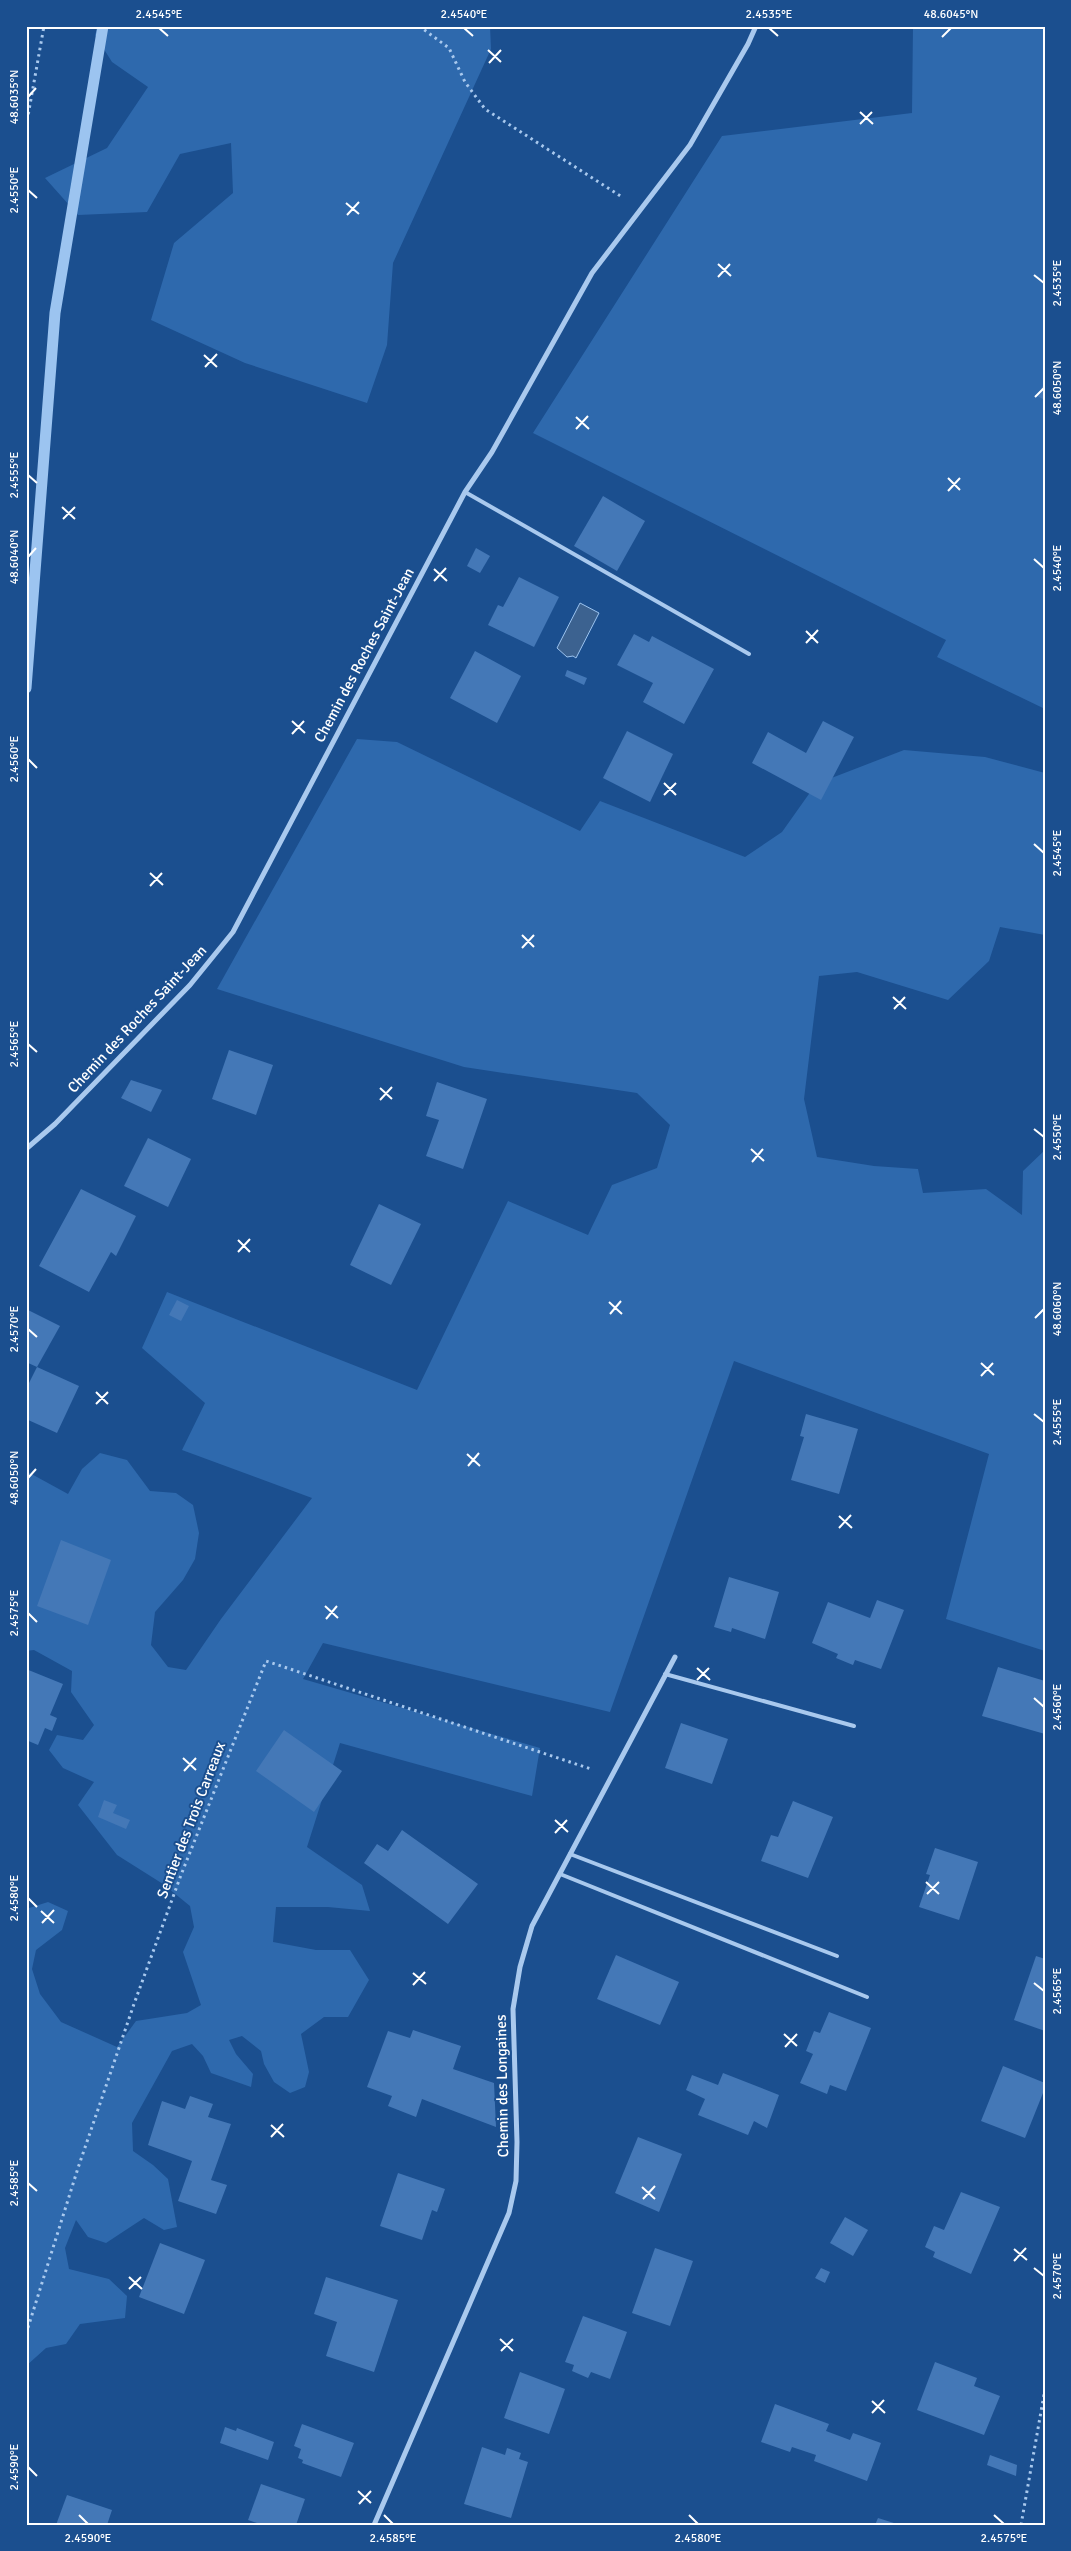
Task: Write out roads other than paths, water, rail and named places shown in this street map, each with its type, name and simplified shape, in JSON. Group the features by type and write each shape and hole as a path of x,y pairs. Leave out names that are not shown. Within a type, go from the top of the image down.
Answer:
{"street":[{"name":"Chemin des Roches Saint-Jean","path":"26,1149 55,1124 190,985 233,932 465,492 492,452 592,273 690,145 748,44 756,26"},
{"name":"Chemin des Longaines","path":"374,2525 509,2213 516,2181 517,2142 513,2009 520,1968 532,1926 675,1657"}],"lane":[{"path":"465,492 749,654"},
{"path":"665,1674 854,1726"},
{"path":"570,1854 837,1956"},
{"path":"560,1874 867,1997"}],"waterway":[{"path":"26,688 55,313 103,26"}]}
